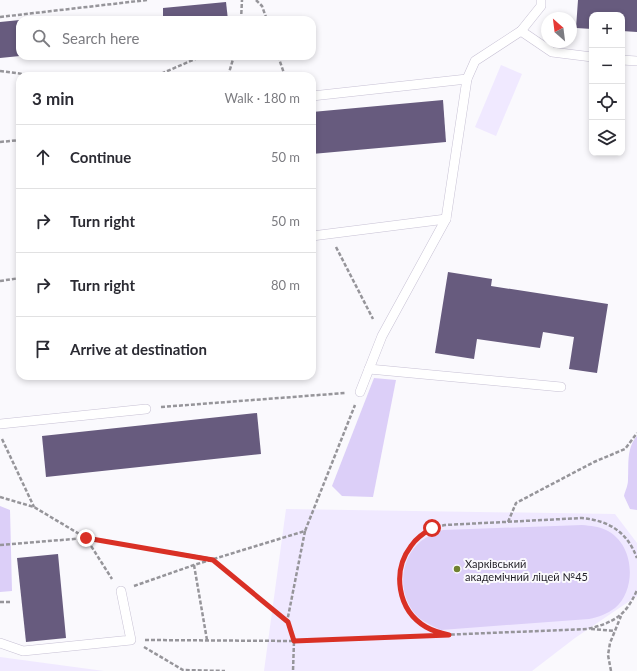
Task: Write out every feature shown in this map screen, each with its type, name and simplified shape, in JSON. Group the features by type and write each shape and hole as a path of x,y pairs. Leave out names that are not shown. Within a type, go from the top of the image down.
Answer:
{"lane":[{"path":"360,392 382,336 446,219 467,78 475,61 521,31 541,6 541,0"},
{"path":"521,31 552,52 589,57"},
{"path":"625,60 637,61"},
{"path":"316,96 467,78"},
{"path":"316,236 446,219"},
{"path":"369,369 561,387"},
{"path":"0,424 146,408"},
{"path":"0,643 23,651 131,640 120,591"}],"path":[{"path":"0,17 147,0"},
{"path":"241,16 242,0"},
{"path":"256,0 262,6 266,16"},
{"path":"165,72 193,60"},
{"path":"229,72 233,60"},
{"path":"279,60 284,72"},
{"path":"0,71 16,73"},
{"path":"0,142 16,140"},
{"path":"329,234 382,336"},
{"path":"0,281 16,279"},
{"path":"146,408 360,392 305,531 288,622 294,641 293,671"},
{"path":"508,522 516,502 594,462 625,449 637,433"},
{"path":"0,436 34,507"},
{"path":"0,497 34,507 86,538 120,591 194,565 305,531"},
{"path":"449,635 436,632 424,626 414,617 406,607 401,594 399,582 400,568 404,556 411,545 421,535 432,528 445,524 582,518 595,519 607,523 627,538 634,549 637,558"},
{"path":"0,545 86,538 213,560 288,622"},
{"path":"194,565 207,640"},
{"path":"587,629 605,625 621,615 631,604 637,590"},
{"path":"0,602 12,602"},
{"path":"611,671 608,655 610,643 621,615"},
{"path":"131,640 294,641 587,629 615,631"},
{"path":"131,640 183,670 225,671"}],"shaded area":[{"path":"501,65 522,74 496,136 475,127"},
{"path":"374,378 396,380 373,497 342,496 332,486"},
{"path":"637,436 637,510 630,509 624,496 628,482 628,463 631,446"},
{"path":"0,506 10,510 12,591 0,592"},
{"name":"Харківський академічний ліцей №45","path":"286,509 615,514 637,543 637,596 575,638 532,671 264,671"},
{"path":"582,525 606,530 616,537 623,545 630,567 627,590 622,600 615,608 603,615 589,619 441,630 419,618 407,600 403,579 404,568 408,558 413,549 421,541 437,532 443,530"},
{"path":"0,657 104,671 0,671"}],"building":[{"path":"578,0 637,0 637,32 625,31 625,12 589,12 589,29 577,28"},
{"path":"226,2 228,16 163,16 163,8"},
{"path":"16,20 16,56 0,58 0,22"},
{"path":"443,100 446,142 316,154 316,112"},
{"path":"448,272 492,279 491,286 608,304 597,373 569,369 574,337 543,332 540,348 477,339 474,359 435,353"},
{"path":"257,413 261,454 46,477 42,436"},
{"path":"58,554 66,638 26,642 17,558"}],"place":[{"name":"Харківський академічний ліцей №45","path":"457,569"}],"route":[{"path":"86,538 213,560 288,622 294,641 449,635 436,632 424,626 414,617 406,607 401,594 399,582 400,568 404,556 411,545 421,535 432,528"}]}
